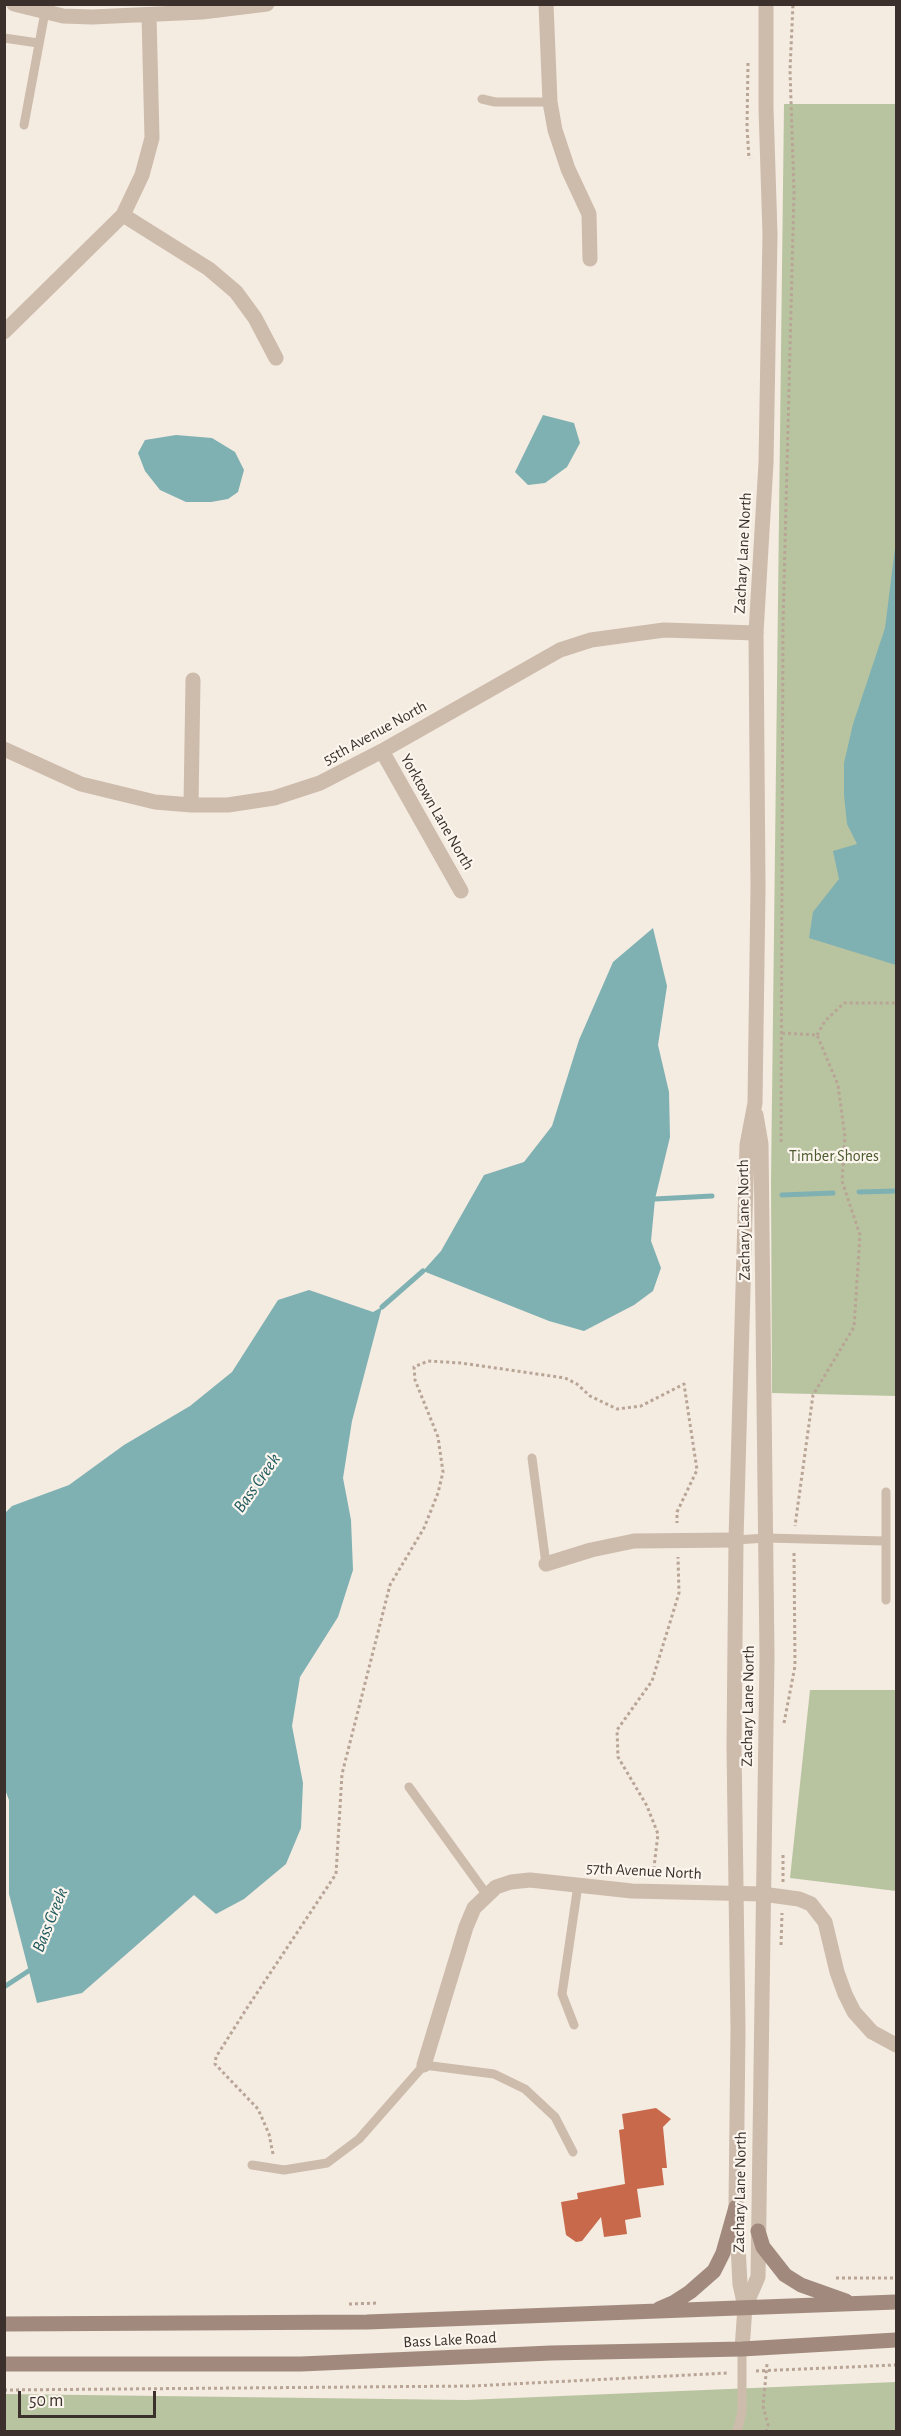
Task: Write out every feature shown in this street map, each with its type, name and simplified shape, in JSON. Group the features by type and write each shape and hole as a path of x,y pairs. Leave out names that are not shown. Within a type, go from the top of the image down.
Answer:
{"main road":[{"path":"649,2312 672,2303 690,2292 714,2271 723,2253 736,2208"},
{"path":"758,2231 763,2247 785,2275 801,2285 852,2303"},
{"name":"Bass Lake Road","path":"4,2324 367,2322 897,2302"},
{"name":"Bass Lake Road","path":"4,2364 301,2364 551,2353 742,2349 897,2340"}],"street":[{"path":"14,4 63,16 92,17 149,15 259,5"},
{"path":"546,4 550,102 555,130 568,169 589,213 590,259"},
{"name":"Zachary Lane North","path":"745,2307 758,2277 767,1657 761,1144 755,1103 759,888 756,633 766,463 770,246 766,4"},
{"path":"4,332 123,215 142,175 152,138 149,15"},
{"path":"123,215 209,269 236,292 255,318 276,358"},
{"name":"55th Avenue North","path":"4,748 81,784 135,799 191,805 228,805 274,798 320,783 382,751 560,650 591,640 664,630 756,633"},
{"path":"191,805 193,680"},
{"name":"Yorktown Lane North","path":"382,751 461,891"},
{"name":"Zachary Lane North","path":"742,2349 745,2307 740,2284 736,2208 738,2029 734,1736 736,1540 747,1145 755,1103"},
{"path":"546,1564 591,1550 634,1541 736,1540"},
{"name":"57th Avenue North","path":"424,2064 466,1927 474,1908 496,1887 521,1881 650,1892 762,1894 783,1896 805,1902 818,1912 825,1922 837,1972 854,2012 872,2031 897,2045"}],"lane":[{"path":"24,125 45,12"},
{"path":"4,38 38,43"},
{"path":"482,99 495,102 550,102"},
{"path":"532,1458 546,1564"},
{"path":"886,1492 886,1600"},
{"path":"736,1540 794,1538 885,1541"},
{"path":"410,1787 487,1895"},
{"path":"574,2025 562,1994 578,1885"},
{"path":"252,2165 284,2170 327,2163 359,2139 424,2064 494,2074 525,2089 555,2117 573,2152"},
{"path":"737,2432 742,2412 742,2349"}],"path":[{"path":"782,1142 784,611 794,192 790,70 793,4"},
{"path":"748,60 747,127 750,162"},
{"path":"742,562 738,602 784,611"},
{"path":"816,1035 825,1021 844,1003 897,1003"},
{"path":"782,1034 816,1035"},
{"path":"783,1729 795,1666 794,1538 813,1395 854,1327 861,1235 842,1181 845,1137 837,1085 816,1035"},
{"path":"284,2170 272,2151 269,2134 258,2109 215,2064 216,2057 336,1874 342,1774 390,1585 423,1528 438,1493 443,1472 438,1437 415,1380 414,1367 428,1361 461,1363 565,1378 577,1384 590,1396 617,1409 641,1406 684,1384 697,1470 677,1512 679,1593 652,1681 617,1730 618,1757 647,1806 658,1834 650,1892"},
{"path":"781,1951 783,1848"},
{"path":"826,2277 897,2278"},
{"path":"349,2304 384,2303"},
{"path":"712,2373 713,2349"},
{"path":"4,2390 472,2386 897,2365"},
{"path":"766,2371 763,2406 768,2425 766,2432"}],"green space":[{"name":"Timber Shores","path":"784,104 896,104 896,1396 772,1393 771,1181"},
{"path":"810,1690 896,1690 896,1891 790,1878"},
{"path":"896,2382 896,2431 5,2432 5,2394 466,2400"}],"water":[{"path":"543,415 574,423 580,443 567,467 545,483 528,485 515,472"},
{"path":"176,435 212,438 235,452 244,470 238,492 228,499 186,502 160,490 145,471 138,453 145,440"},
{"path":"896,540 896,965 809,938 813,912 839,879 833,851 857,844 847,824 844,763 853,724 885,628"},
{"path":"653,928 667,986 658,1045 669,1092 670,1137 655,1199 651,1241 661,1268 653,1291 634,1305 584,1331 549,1321 423,1271 441,1251 484,1175 524,1162 552,1126 579,1040 613,962"},
{"path":"309,1290 373,1312 382,1307 352,1421 343,1478 351,1520 353,1570 338,1617 300,1677 292,1726 303,1783 301,1828 286,1864 244,1899 216,1914 194,1895 82,1993 37,2003 9,1894 9,1800 4,1787 5,1513 12,1506 69,1485 124,1445 190,1406 232,1372 278,1300"}],"building":[{"path":"656,2108 671,2119 663,2127 667,2168 662,2168 664,2185 637,2189 641,2217 625,2220 627,2234 604,2237 601,2217 582,2241 576,2242 566,2235 561,2202 578,2199 577,2193 625,2184 619,2130 624,2129 622,2114"}],"waterway":[{"name":"Bass Creek","path":"859,1192 896,1191"},
{"name":"Bass Creek","path":"782,1195 833,1193"},
{"name":"Bass Creek","path":"655,1199 712,1196"},
{"name":"Bass Creek","path":"382,1307 423,1271"},
{"name":"Bass Creek","path":"4,1987 30,1970"}]}
